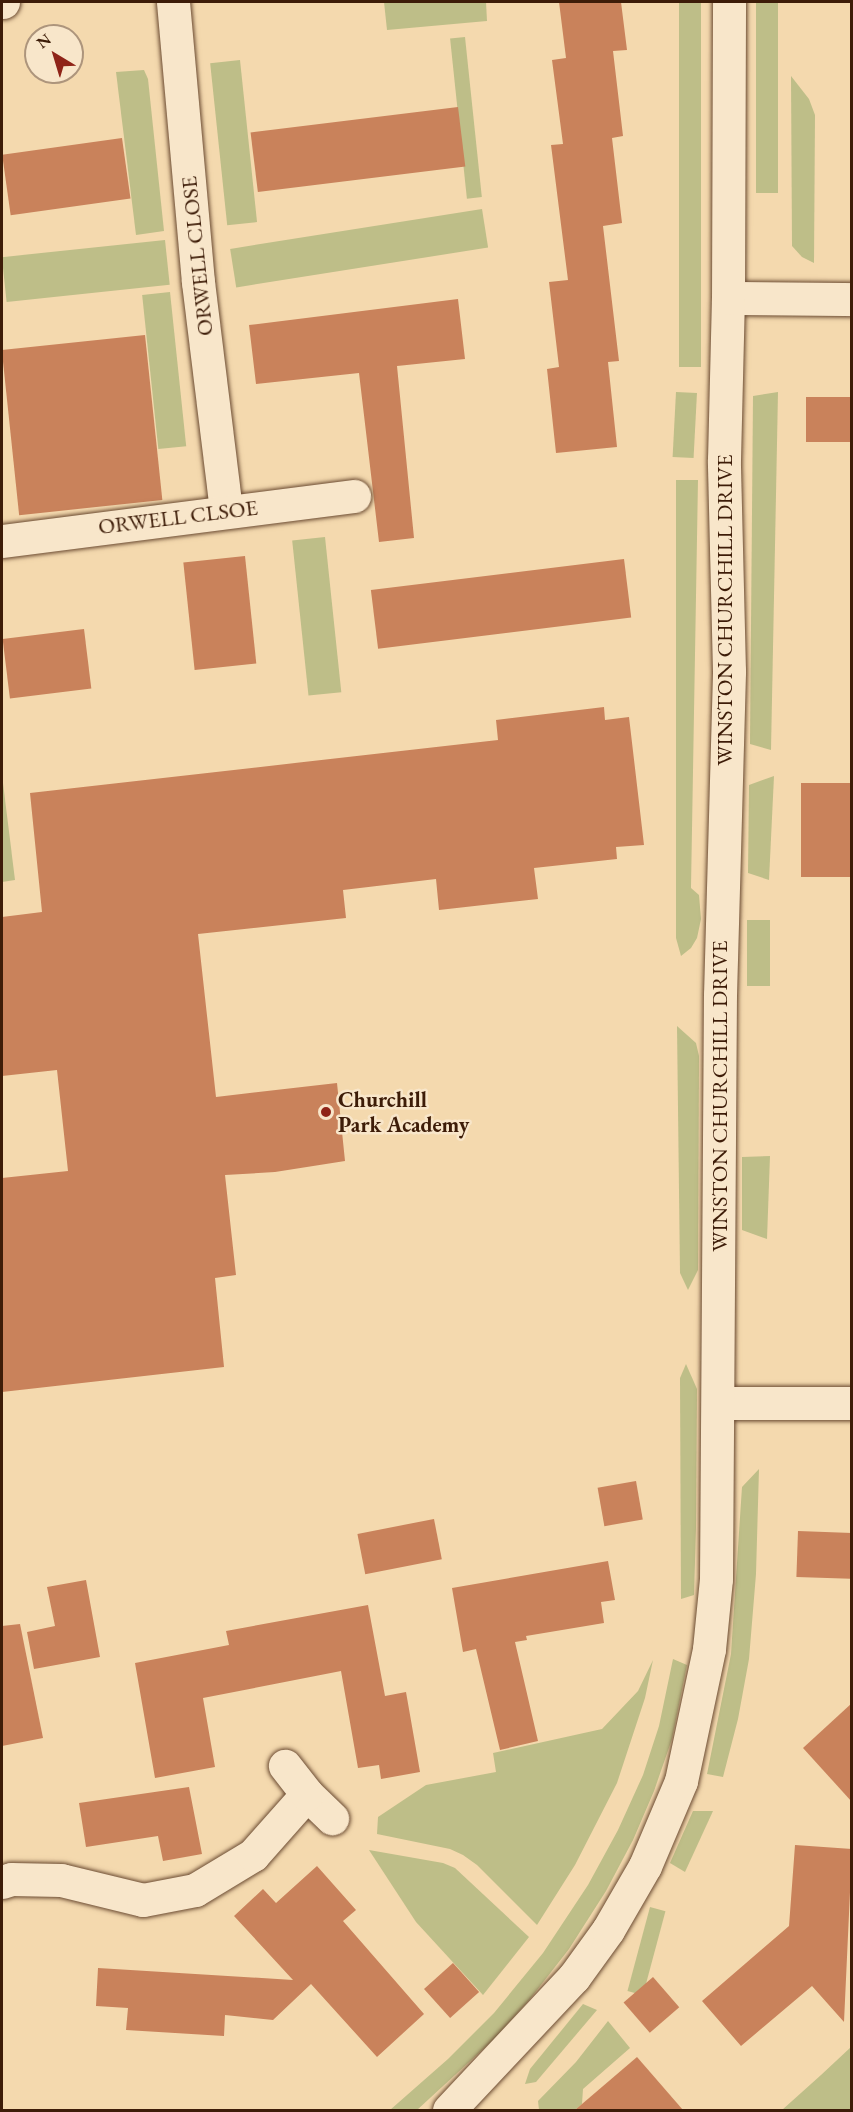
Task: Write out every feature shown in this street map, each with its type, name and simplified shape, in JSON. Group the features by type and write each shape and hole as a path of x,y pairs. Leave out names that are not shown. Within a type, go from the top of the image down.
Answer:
{"street":[{"name":"ORWELL CLOSE","path":"172,2 198,282 226,511"},
{"name":"WINSTON CHURCHILL DRIVE","path":"458,2108 574,1977 608,1930 645,1866 681,1781 711,1638 716,1579 720,995 729,671 724,460 728,298 729,2"},
{"path":"728,298 852,299"},
{"name":"ORWELL CLSOE","path":"2,541 354,496"},
{"path":"718,1403 852,1403"},
{"path":"285,1766 307,1794 332,1818"},
{"path":"2,1882 11,1879 61,1880 143,1899 195,1890 253,1855 307,1794"}],"green space":[{"path":"384,2 486,2 487,21 387,30"},
{"path":"679,2 701,2 701,367 679,367"},
{"path":"756,2 778,2 778,193 756,193"},
{"path":"465,37 482,197 467,199 450,39"},
{"path":"240,60 257,222 227,225 210,63"},
{"path":"144,70 148,79 164,231 136,235 116,72"},
{"path":"791,76 809,99 815,115 814,263 802,257 792,246"},
{"path":"482,209 488,248 236,287 230,249"},
{"path":"165,240 170,285 7,302 2,257"},
{"path":"170,292 186,446 158,449 142,295"},
{"path":"676,392 697,393 694,458 673,457"},
{"path":"778,392 771,750 750,744 753,396"},
{"path":"676,480 698,480 691,888 699,895 701,919 697,938 691,948 681,956 676,938"},
{"path":"325,537 341,692 308,696 292,540"},
{"path":"2,775 15,880 2,882"},
{"path":"774,776 769,880 748,873 749,785"},
{"path":"747,920 770,920 770,986 747,986"},
{"path":"677,1026 696,1043 699,1056 698,1270 688,1290 680,1273"},
{"path":"770,1156 767,1239 742,1230 742,1157"},
{"path":"686,1364 697,1389 696,1527 694,1595 681,1599 680,1378"},
{"path":"759,1469 756,1574 749,1659 738,1719 723,1777 707,1774 731,1654 742,1487"},
{"path":"673,1659 687,1665 672,1739 654,1791 633,1840 606,1891 569,1949 530,1999 493,2040 417,2110 390,2110 448,2059 494,2013 543,1953 588,1885 618,1830 643,1775 659,1726"},
{"path":"653,1660 645,1698 617,1783 575,1865 537,1925 477,1865 463,1855 450,1849 377,1834 378,1817 426,1785 496,1772 493,1753 602,1729 638,1691"},
{"path":"693,1811 713,1811 685,1872 670,1863"},
{"path":"369,1850 443,1863 455,1868 529,1937 483,1995 416,1922"},
{"path":"650,1907 665,1911 643,1995 627,1991"},
{"path":"583,2004 597,2010 536,2082 525,2084 530,2069"},
{"path":"608,2021 630,2048 583,2089 582,2104 575,2110 539,2110 538,2101 576,2062"},
{"path":"851,2047 851,2110 782,2110 821,2075"}],"building":[{"path":"559,2 621,2 627,50 613,51 623,136 612,138 622,223 603,226 619,361 608,362 617,447 556,453 547,369 559,367 549,282 568,280 551,145 563,144 552,60 566,58"},
{"path":"458,107 465,167 258,192 251,132"},
{"path":"122,138 130,198 11,215 2,155"},
{"path":"458,299 465,359 397,366 414,538 379,542 359,373 256,384 249,325"},
{"path":"145,335 162,500 19,515 2,350"},
{"path":"806,397 852,397 852,442 806,442"},
{"path":"245,556 256,663 195,670 183,562"},
{"path":"624,559 631,618 378,649 371,590"},
{"path":"84,629 91,689 10,699 3,639"},
{"path":"604,707 605,720 629,717 644,845 616,847 617,859 534,868 538,899 439,910 436,879 343,890 346,918 198,934 216,1097 337,1083 345,1161 275,1172 225,1175 236,1275 215,1278 224,1367 2,1392 2,1178 68,1171 57,1070 2,1076 2,917 42,912 30,793 498,740 496,720"},
{"path":"801,783 852,783 852,877 801,877"},
{"path":"636,1481 643,1519 604,1526 598,1488"},
{"path":"434,1519 442,1559 365,1574 357,1534"},
{"path":"798,1531 852,1533 850,1579 796,1577"},
{"path":"608,1561 615,1600 601,1602 604,1623 526,1636 527,1640 515,1642 538,1741 500,1750 476,1649 463,1652 452,1588"},
{"path":"86,1580 100,1657 34,1669 27,1632 55,1626 47,1587"},
{"path":"368,1605 385,1696 406,1692 420,1772 381,1779 379,1765 358,1768 341,1671 203,1698 215,1767 155,1778 135,1663 229,1645 226,1631"},
{"path":"20,1624 43,1738 2,1746 2,1626"},
{"path":"852,1703 852,1802 803,1748"},
{"path":"189,1787 202,1854 163,1861 158,1836 86,1847 79,1803"},
{"path":"795,1845 852,1849 844,2022 812,1986 741,2046 702,2001 789,1926"},
{"path":"317,1866 356,1910 343,1921 424,2014 377,2057 311,1984 273,2020 225,2015 224,2036 126,2030 128,2008 96,2006 98,1968 293,1980 234,1916 263,1889 276,1903"},
{"path":"453,1963 479,1992 450,2018 424,1989"},
{"path":"653,1977 679,2007 650,2033 624,2003"},
{"path":"637,2057 683,2110 575,2110"}],"place":[{"name":"Churchill Park Academy","path":"326,1112"}]}
